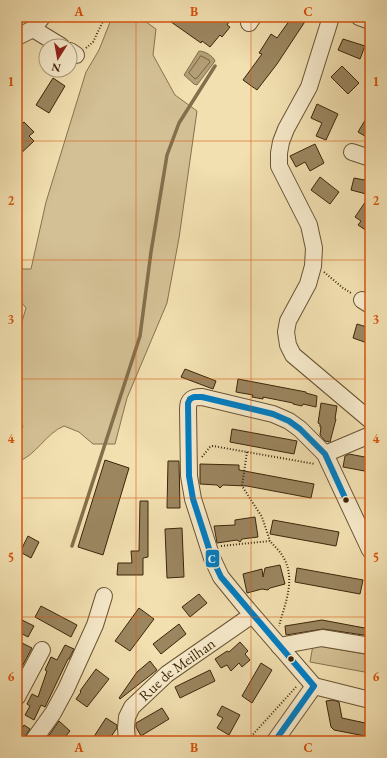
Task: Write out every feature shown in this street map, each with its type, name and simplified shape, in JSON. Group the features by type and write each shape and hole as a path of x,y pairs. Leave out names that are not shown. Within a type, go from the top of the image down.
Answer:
{"street":[{"path":"331,17 309,87 286,129 279,153 279,166 309,225 314,248 313,266 308,284 288,321 286,332 288,345 293,354 370,420"},
{"path":"359,17 370,21"},
{"path":"17,37 37,23 53,38"},
{"path":"352,152 370,158"},
{"path":"370,550 328,461 300,429 289,421 273,414 202,396 194,396 190,399 188,403 189,476 193,499 212,558 222,577 252,615 314,686 370,700"},
{"path":"328,461 370,435"},
{"path":"33,741 53,713 66,689 95,625 104,596"},
{"name":"Rue de Meilhan","path":"127,741 127,717 132,707 167,674 252,615"},
{"path":"277,643 322,638 370,646"},
{"path":"17,697 42,650"},
{"path":"275,741 314,686"}],"path":[{"path":"78,50 93,42 105,17"},
{"path":"313,266 322,270 343,288 366,302"},
{"path":"200,459 210,447 213,446 246,452 328,461"},
{"path":"246,452 242,486 262,517 270,541 283,556 290,575 289,590 277,643"},
{"path":"208,547 270,541"},
{"path":"248,741 296,686 294,683"}],"shaded area":[{"path":"112,17 139,17 156,29 153,55 175,95 197,111 179,238 167,303 127,398 115,444 93,444 79,432 64,426 52,434 30,455 17,462 17,432 23,427 17,416 17,372 19,364 17,363 17,338 26,308 22,303 17,303 17,264 19,269 31,269 46,202 86,72 99,50"},
{"path":"313,645 370,655 370,673 310,662"}],"water":[{"path":"199,51 208,54 215,61 197,85 184,75"}],"building":[{"path":"164,17 232,17 227,25 230,27 222,37 220,35 210,47 202,41 201,43"},
{"path":"292,17 301,17 306,20 277,64 257,90 243,80 262,54 259,53 271,34 277,38"},
{"path":"343,39 365,46 360,59 338,50"},
{"path":"342,66 359,83 348,94 331,77"},
{"path":"53,78 65,86 49,113 36,105"},
{"path":"317,104 338,114 326,140 316,136 322,123 311,118"},
{"path":"370,112 370,139 358,132"},
{"path":"24,122 34,132 29,136 34,141 17,157 17,128"},
{"path":"315,144 324,163 310,171 305,162 296,167 290,156"},
{"path":"320,177 339,192 330,204 311,190"},
{"path":"354,178 370,181 370,195 351,190"},
{"path":"370,195 370,233 358,225 361,221 355,217"},
{"path":"357,324 370,328 370,344 353,338"},
{"path":"185,369 216,381 213,389 181,377"},
{"path":"238,379 306,392 317,396 316,407 303,404 302,406 263,397 263,399 252,397 253,395 236,392"},
{"path":"321,403 337,406 336,419 330,442 325,441 320,435 321,427 318,423"},
{"path":"232,429 297,441 294,454 230,442"},
{"path":"349,454 370,458 370,472 343,467 345,456"},
{"path":"105,460 129,468 103,555 78,547"},
{"path":"168,461 179,461 180,508 167,508"},
{"path":"200,464 239,465 239,470 314,484 311,498 247,486 223,485 220,488 217,485 200,484"},
{"path":"140,501 148,501 148,557 143,558 143,575 117,575 118,563 132,563 131,551 139,551"},
{"path":"255,517 258,537 242,539 240,542 237,540 217,543 214,526 235,525 235,520"},
{"path":"273,520 339,532 336,546 270,534"},
{"path":"182,528 184,577 167,578 165,529"},
{"path":"28,536 39,542 31,558 20,552"},
{"path":"280,565 285,584 270,588 268,590 262,589 247,593 243,574 262,569 263,577 265,568"},
{"path":"297,568 363,580 360,594 295,582"},
{"path":"199,594 207,603 190,617 182,607"},
{"path":"41,606 77,625 71,637 35,617"},
{"path":"139,608 154,619 130,651 115,641"},
{"path":"22,620 34,626 28,637 17,631"},
{"path":"322,620 370,629 370,636 323,629 286,635 285,626"},
{"path":"179,624 186,634 161,654 153,644"},
{"path":"20,642 32,648 17,676 17,648"},
{"path":"240,642 248,651 245,654 250,660 242,667 239,663 231,671 227,665 221,668 215,659 227,651 229,652"},
{"path":"65,645 74,649 45,707 41,705 34,720 25,715 30,706 27,704 32,694 38,697 47,671 45,670 51,657 57,660"},
{"path":"150,661 157,670 120,699 119,698 137,672"},
{"path":"261,663 272,670 252,703 242,696"},
{"path":"96,669 109,679 87,707 76,699"},
{"path":"210,670 215,681 180,698 175,687"},
{"path":"333,700 339,702 342,718 370,724 370,737 334,730 331,727 326,701"},
{"path":"222,706 240,715 229,735 217,728 223,718 217,715"},
{"path":"162,708 169,719 141,736 136,727 136,723"},
{"path":"106,718 117,725 117,728 108,741 91,741"},
{"path":"59,721 70,731 62,741 45,741"},
{"path":"24,725 30,729 25,736 24,741 17,741 17,735"}],"waterway":[{"path":"72,546 140,336 151,252 167,155 179,123 215,66"}],"transit line":[{"name":"C","path":"190,399 194,397 202,397 273,414 289,421 300,429 325,454 346,500"},
{"name":"C","path":"190,399 188,403 189,476 193,499 212,558 221,577 314,686"},
{"name":"C","path":"275,741 314,686"}]}
